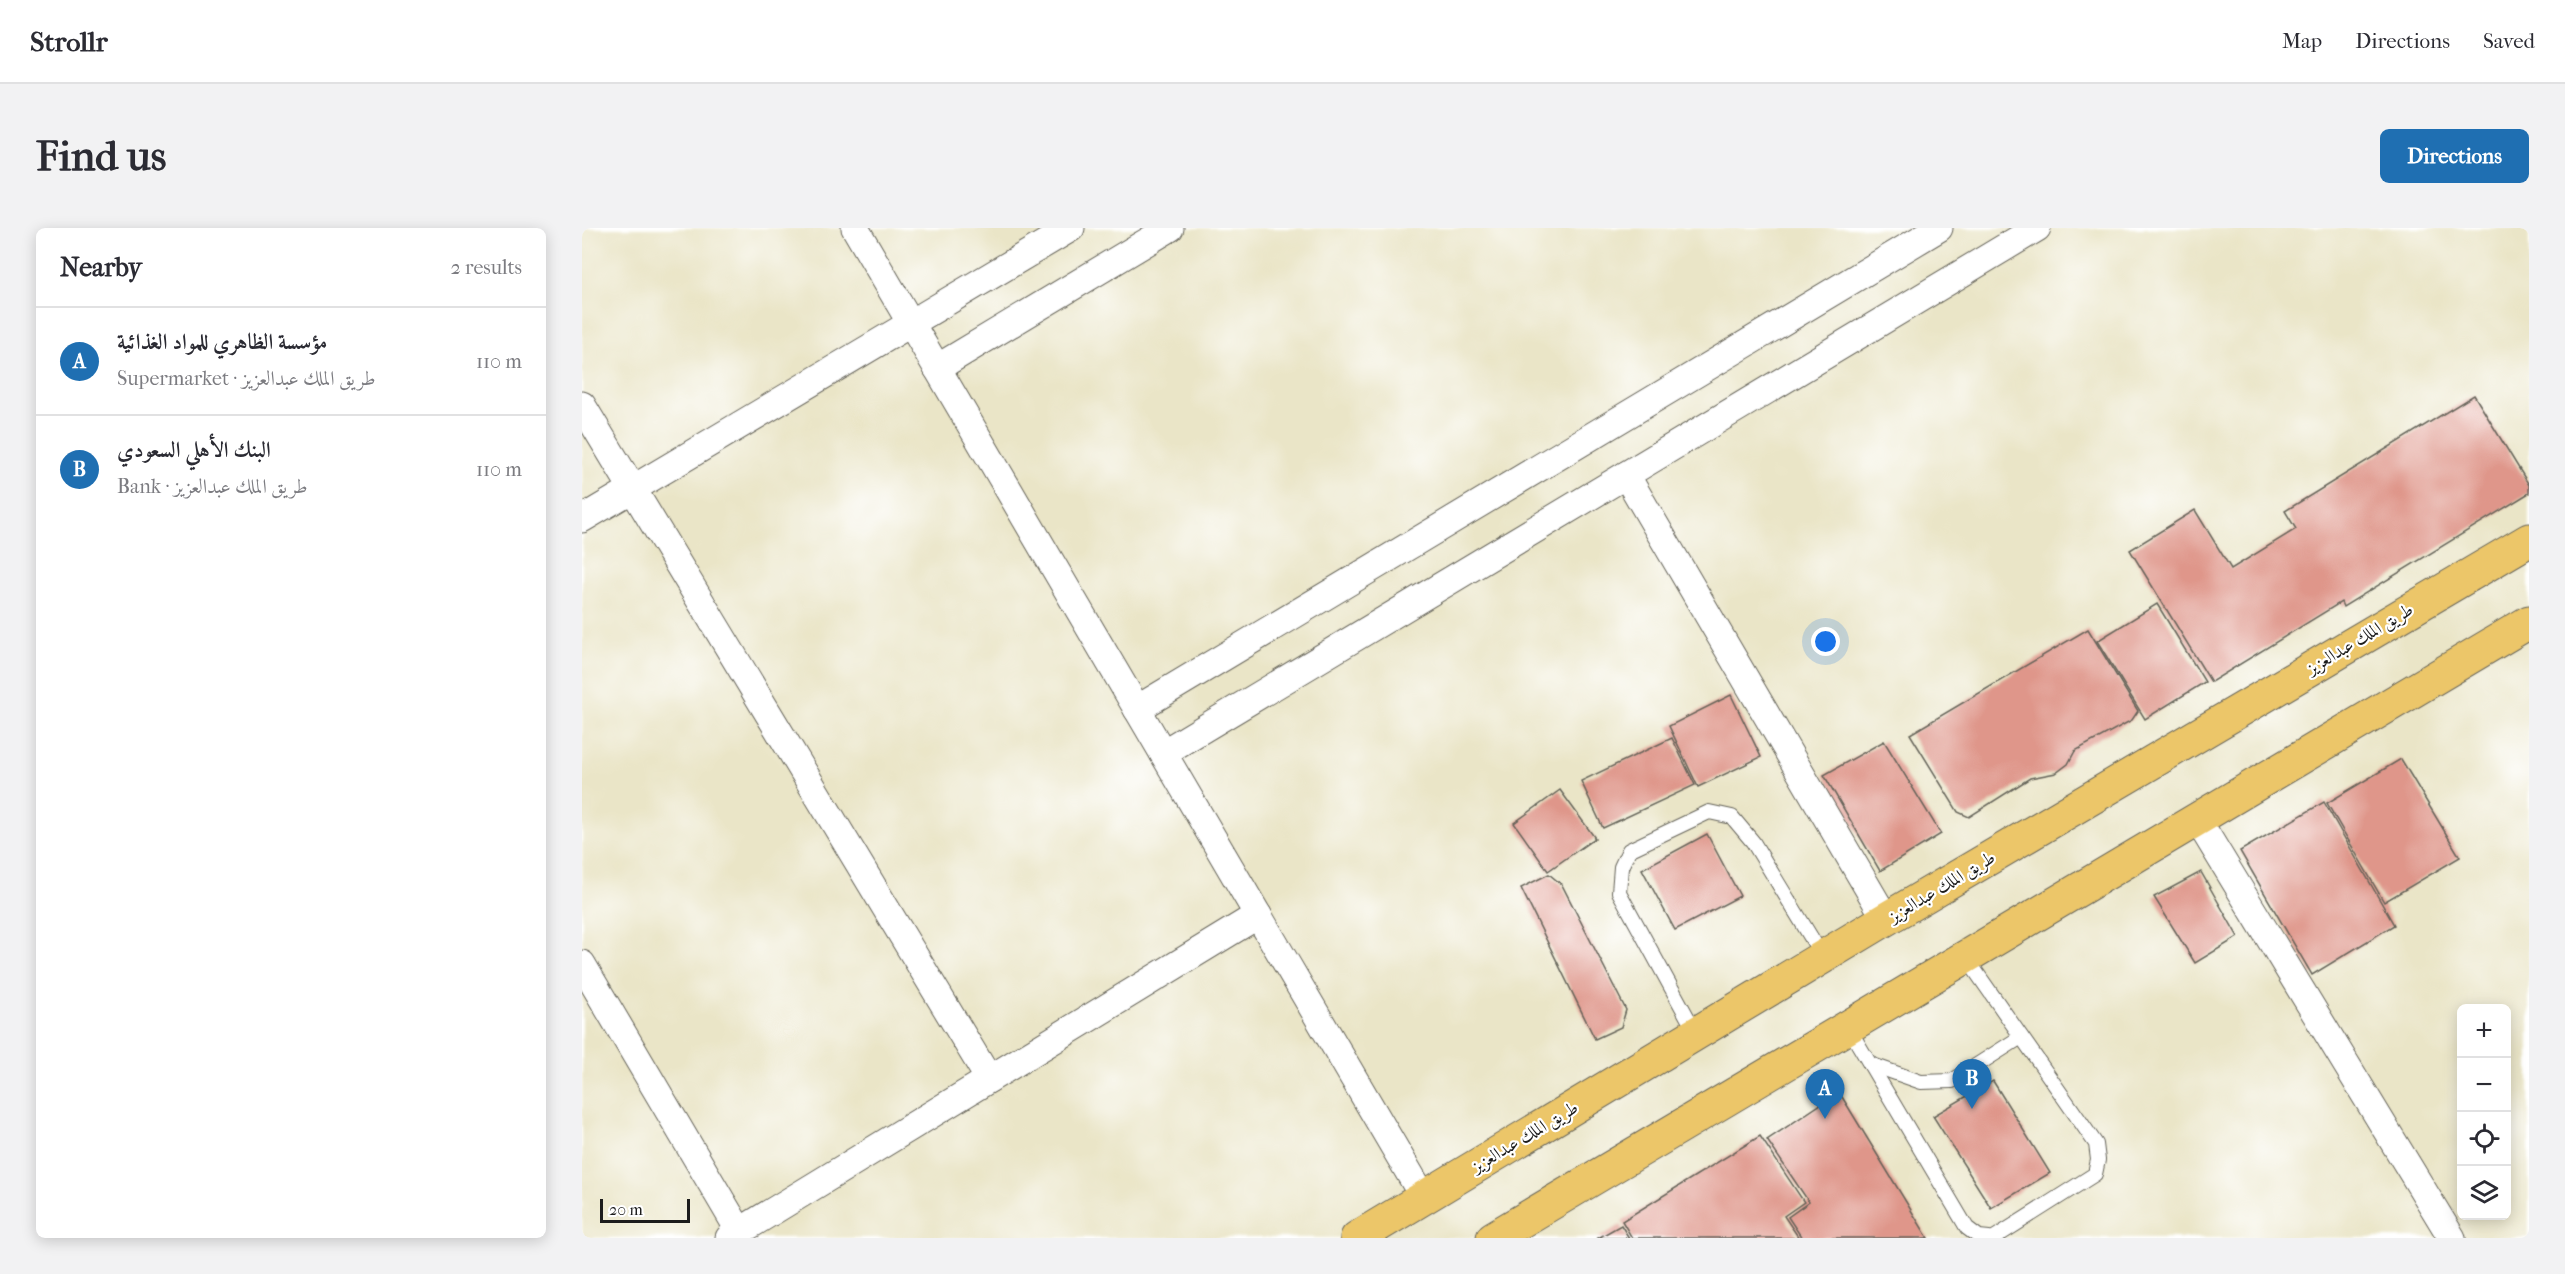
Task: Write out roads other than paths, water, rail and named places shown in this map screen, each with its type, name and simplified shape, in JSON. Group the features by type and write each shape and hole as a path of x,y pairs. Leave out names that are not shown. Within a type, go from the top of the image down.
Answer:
{"highway":[{"name":"طريق الملك عبدالعزيز","path":"1357,1238 1886,919 2529,540"},
{"path":"1493,1238 2529,622"}],"street":[{"path":"855,228 1424,1198"},
{"path":"582,519 1071,228"},
{"path":"937,368 1170,228"},
{"path":"1137,709 1938,228"},
{"path":"1163,753 2037,228"},
{"path":"582,405 989,1079"},
{"path":"1626,475 1886,919"},
{"path":"2197,819 2452,1238"},
{"path":"582,964 735,1235 1258,915"}],"lane":[{"path":"1696,1033 1618,892 1621,867 1629,850 1709,812 1732,818 1753,843 1823,957"},
{"path":"1848,1027 1967,1228 1979,1237 1991,1238 2095,1174 2098,1160 2096,1144 1965,956"},
{"path":"1870,1064 1921,1082 1952,1081 2021,1037"}],"place":[{"name":"البنك الأهلي السعودي","path":"1972,1109"},
{"name":"مؤسسة الظاهري للمواد الغذائية","path":"1825,1119"}]}
